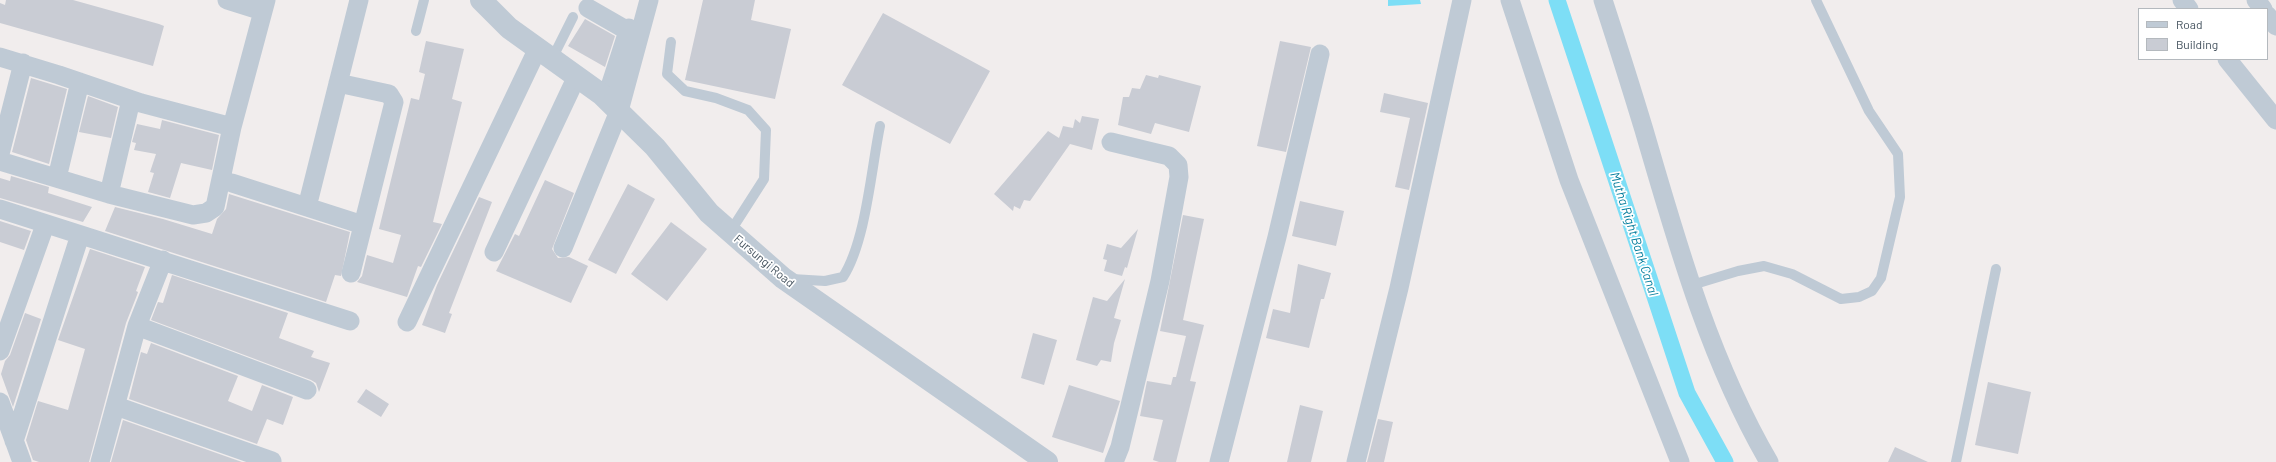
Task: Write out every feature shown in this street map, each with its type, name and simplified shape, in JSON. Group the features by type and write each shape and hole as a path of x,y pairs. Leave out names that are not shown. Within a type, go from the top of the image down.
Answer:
{"street":[{"path":"0,161 109,194 193,215 206,213 215,207 232,127 264,6 226,0"},
{"path":"307,207 359,0"},
{"name":"Fursungi Road","path":"481,0 509,28 576,76 612,105 655,147 709,213 783,278 1047,462"},
{"path":"612,105 636,0"},
{"path":"563,248 649,0"},
{"path":"1356,462 1400,280 1462,0"},
{"path":"1510,0 1569,180 1680,462"},
{"path":"1603,0 1680,254 1721,365 1755,438 1769,462"},
{"path":"2182,0 2188,8"},
{"path":"2256,0 2262,8"},
{"path":"580,12 628,31"},
{"path":"2268,16 2276,26"},
{"path":"407,322 545,54"},
{"path":"1220,462 1277,237 1320,54"},
{"path":"0,57 131,100 232,127"},
{"path":"2228,60 2276,120"},
{"path":"0,154 22,63"},
{"path":"494,252 576,76"},
{"path":"57,178 80,82"},
{"path":"338,83 389,94 394,102 351,273"},
{"path":"109,194 131,100"},
{"path":"1111,142 1169,156 1178,165 1179,177 1149,332 1120,448 1114,462"},
{"path":"232,183 363,226"},
{"path":"0,209 45,225 163,260 350,321"},
{"path":"0,352 45,225"},
{"path":"14,440 80,235"},
{"path":"100,462 137,326 163,260"},
{"path":"137,326 307,390"},
{"path":"0,402 22,462"},
{"path":"116,406 272,461"}],"lane":[{"path":"416,31 424,0"},
{"path":"1692,285 1738,271 1764,266 1792,274 1841,299 1859,297 1872,291 1881,278 1900,197 1898,154 1869,111 1816,0"},
{"path":"545,54 580,12"},
{"path":"671,42 667,74 685,91 716,98 748,110 766,130 764,180 730,232"},
{"path":"783,278 825,281 843,277 852,264 865,210 880,126"},
{"path":"1956,462 1996,269"}],"water":[{"path":"1388,0 1420,0 1421,4 1388,6"}],"building":[{"path":"6,0 73,0 164,26 153,66 0,23 0,3 5,5"},
{"path":"703,0 755,0 751,20 791,29 775,99 685,80"},
{"path":"883,13 990,71 950,144 842,85"},
{"path":"585,19 615,36 605,67 568,46"},
{"path":"426,41 464,49 452,99 462,102 433,222 442,224 421,267 418,266 407,297 357,282 362,276 367,255 393,263 401,235 379,229 411,98 419,100 425,74 419,72"},
{"path":"1280,41 1311,47 1286,152 1257,146"},
{"path":"1146,75 1158,78 1159,75 1201,86 1189,132 1155,123 1151,134 1118,125 1123,97 1129,97 1132,88 1140,89"},
{"path":"31,78 67,89 49,164 12,152"},
{"path":"1384,93 1428,103 1409,190 1395,187 1410,118 1380,112"},
{"path":"88,96 118,107 111,138 79,132"},
{"path":"1082,116 1099,119 1092,150 1070,144 1030,201 1024,200 1020,209 1014,206 1013,211 994,194 1048,131 1059,138 1063,126 1073,128 1075,119 1080,123"},
{"path":"162,120 219,135 212,170 181,163 170,198 148,192 154,173 150,172 156,154 134,150 136,143 132,142 137,124 160,129"},
{"path":"11,176 49,187 48,193 92,207 83,222 0,198 0,178 10,181"},
{"path":"545,180 574,193 552,249 558,258 569,257 588,266 571,303 496,271 515,234 519,236"},
{"path":"628,184 655,199 616,274 588,260"},
{"path":"229,194 350,232 341,276 335,275 326,302 105,231 115,207 163,219 212,234 217,219 226,209"},
{"path":"479,197 492,202 449,313 452,314 445,333 422,325 437,285"},
{"path":"1300,201 1344,211 1336,246 1292,236"},
{"path":"1183,215 1204,219 1183,320 1204,325 1190,381 1196,382 1176,462 1159,462 1153,460 1163,420 1140,416 1147,381 1171,385 1173,377 1176,377 1186,336 1160,331"},
{"path":"0,221 31,231 24,250 0,242"},
{"path":"671,222 707,249 667,301 631,274"},
{"path":"1138,229 1127,268 1125,267 1122,276 1104,271 1107,260 1103,259 1107,244 1121,248"},
{"path":"90,249 145,267 136,291 138,292 137,295 126,323 89,462 39,462 33,460 26,440 38,401 68,410 85,349 58,340"},
{"path":"1298,264 1331,273 1324,299 1321,299 1309,348 1266,338 1273,309 1290,313"},
{"path":"172,275 288,313 279,338 314,351 311,357 330,363 319,392 316,383 311,380 151,320 158,302 163,303"},
{"path":"1125,279 1114,318 1121,320 1114,343 1111,362 1101,360 1097,366 1076,360 1093,297 1107,301"},
{"path":"25,313 41,319 13,407 1,374 5,361 10,355"},
{"path":"1033,333 1057,340 1044,385 1021,378"},
{"path":"151,343 238,376 228,401 252,411 262,385 293,397 283,425 267,419 257,444 129,399 141,352 147,354"},
{"path":"1988,382 2031,392 2018,454 1975,445"},
{"path":"1069,385 1120,401 1103,453 1052,437"},
{"path":"366,389 389,404 381,417 357,402"},
{"path":"1300,405 1323,411 1311,462 1287,462"},
{"path":"1378,419 1393,422 1384,462 1367,462"},
{"path":"123,420 242,462 111,462"},
{"path":"1895,447 1928,462 1888,462"}],"waterway":[{"name":"Mutha Right Bank Canal","path":"1557,0 1687,393 1725,462"}]}
